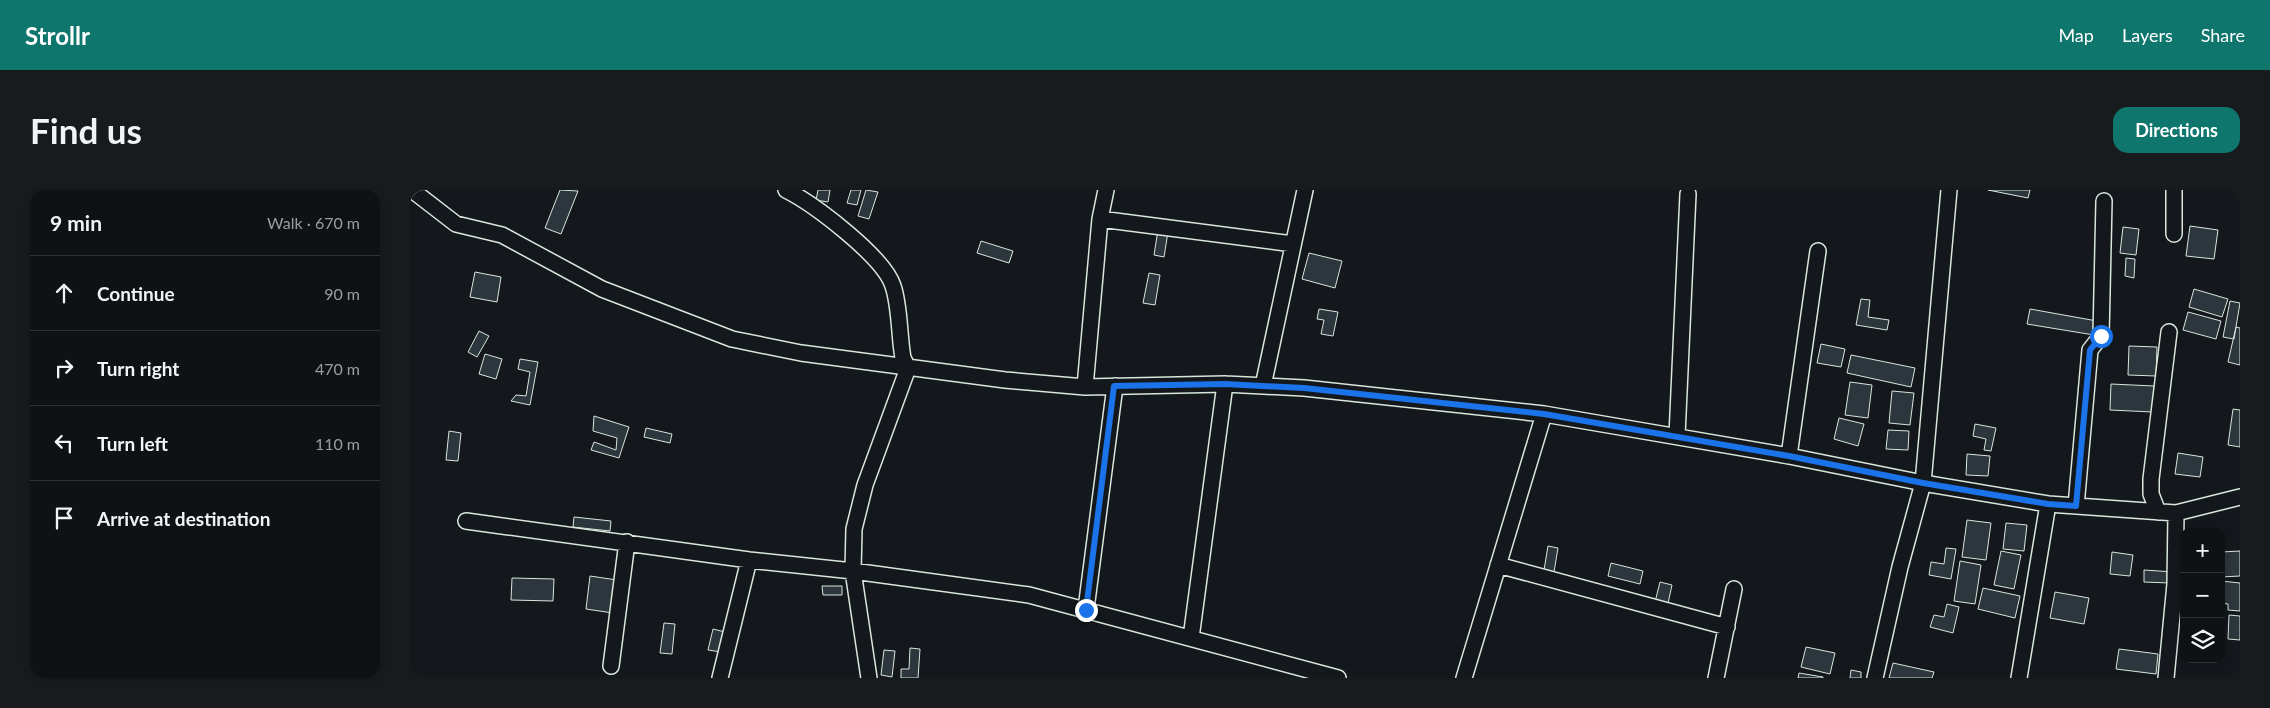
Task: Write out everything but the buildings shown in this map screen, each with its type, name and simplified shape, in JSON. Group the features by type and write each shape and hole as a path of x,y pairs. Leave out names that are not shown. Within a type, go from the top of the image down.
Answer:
{"street":[{"path":"412,190 456,224 502,235 602,289 732,339 801,354 908,368 1085,387 1225,384 1304,388 1544,414 1677,436 1923,483 2048,504 2176,513 2240,497"},
{"path":"786,190 801,198 870,252 888,274 894,287 903,358 908,368 858,506 854,529 853,571 869,678"},
{"path":"1085,387 1100,219 1106,190"},
{"path":"1263,386 1304,190"},
{"path":"1875,678 1900,567 1923,483 1949,190"},
{"path":"2174,190 2174,234"},
{"path":"1677,436 1688,194"},
{"path":"2076,506 2090,350 2101,336 2104,201"},
{"path":"1100,219 1293,244"},
{"path":"1789,456 1818,251"},
{"path":"2158,512 2151,494 2151,479 2169,332"},
{"path":"1191,638 1225,384"},
{"path":"1086,610 1114,386"},
{"path":"1464,678 1544,414"},
{"path":"2019,678 2048,504"},
{"path":"2166,678 2175,584 2176,513"},
{"path":"466,521 749,560 853,571 1029,595 1338,678"},
{"path":"611,666 627,542"},
{"path":"720,678 749,560"},
{"path":"1498,565 1727,627"},
{"path":"1716,678 1734,589"}],"route":[{"path":"1086,610 1114,386 1225,384 1304,388 1544,414 1789,456 1923,483 2048,504 2076,506 2090,350 2101,336"}]}
